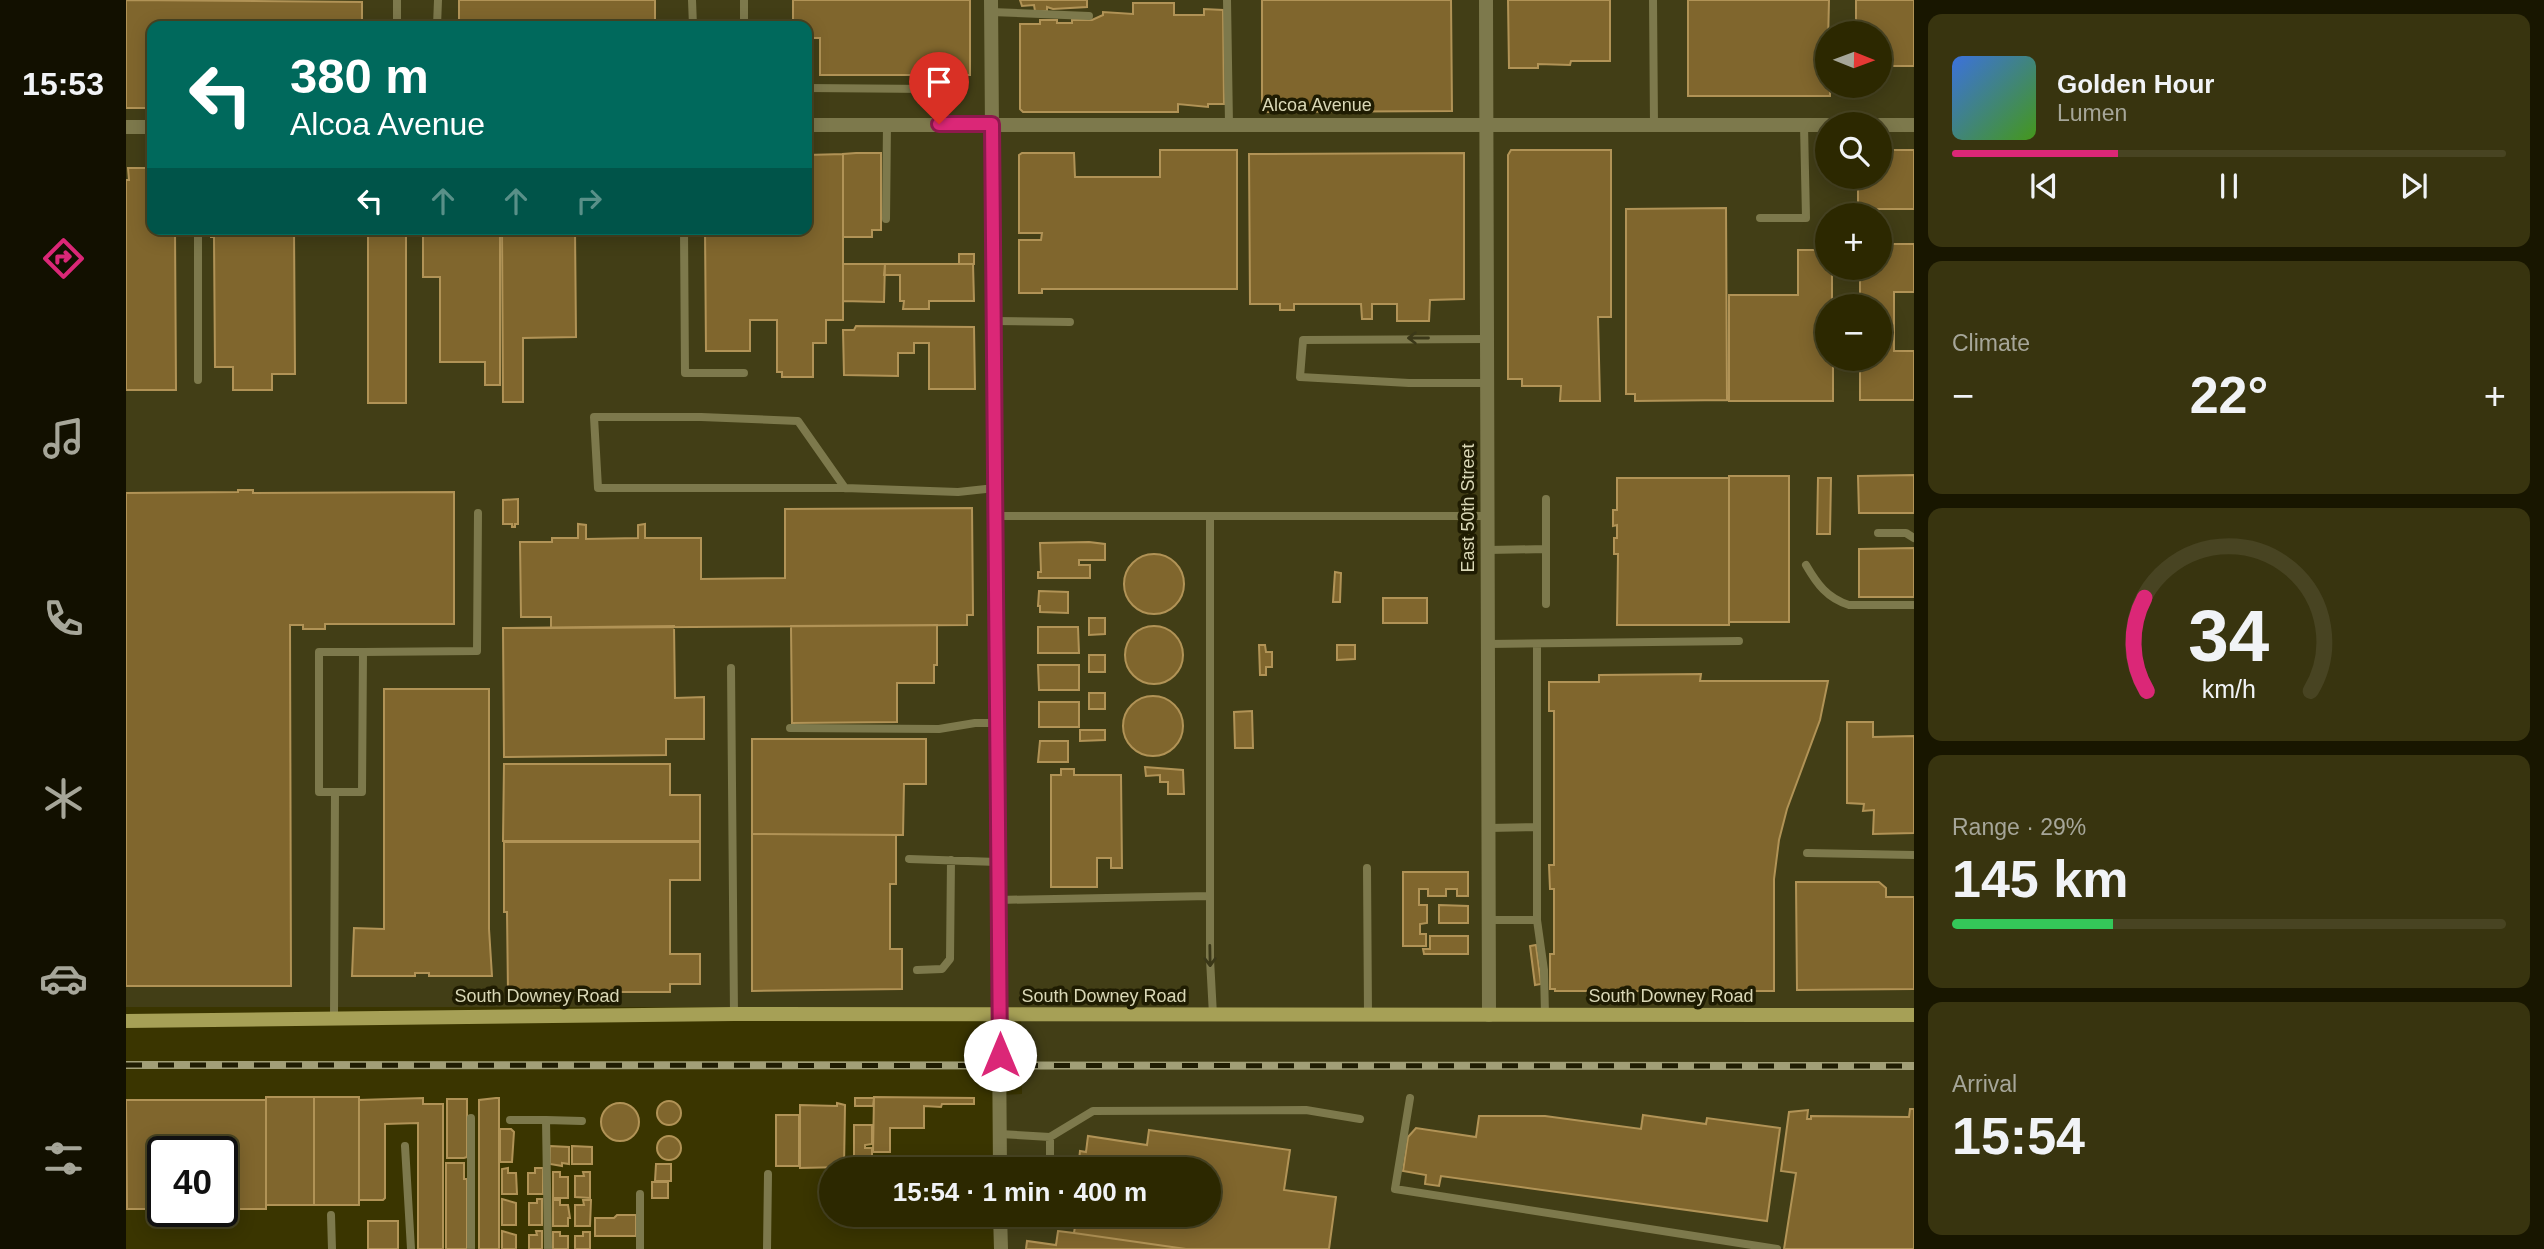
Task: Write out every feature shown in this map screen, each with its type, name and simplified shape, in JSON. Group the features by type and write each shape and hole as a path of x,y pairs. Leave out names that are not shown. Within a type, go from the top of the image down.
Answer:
{"main road":[{"name":"South Downey Road","path":"126,1021 734,1014 1914,1015"}],"street":[{"name":"East 50th Street","path":"1486,0 1489,1016"},
{"path":"991,6 1000,1157"},
{"name":"Alcoa Avenue","path":"812,125 1815,125"},
{"path":"1892,125 1914,125"},
{"path":"126,127 147,127"},
{"path":"1000,1227 1001,1249"}],"lane":[{"path":"397,0 397,21"},
{"path":"437,21 438,0"},
{"path":"692,0 693,21"},
{"path":"744,0 744,21"},
{"path":"1227,0 1229,124"},
{"path":"1653,0 1654,125"},
{"path":"991,6 1088,16"},
{"path":"812,88 931,89"},
{"path":"886,219 887,124"},
{"path":"1759,218 1806,218 1804,125"},
{"path":"198,235 198,380"},
{"path":"684,235 685,373 744,373"},
{"path":"993,321 1070,321"},
{"path":"1486,338 1303,340 1300,377 1409,383 1487,383"},
{"path":"845,488 798,421 701,417 594,418 598,488 845,488 958,492 995,488"},
{"path":"1546,499 1546,604"},
{"path":"363,652 362,792 319,792 319,652 477,651 478,513"},
{"path":"995,516 1487,516"},
{"path":"1210,516 1210,959 1213,1015"},
{"path":"1878,533 1906,533 1914,538"},
{"path":"1488,550 1546,550"},
{"path":"1806,565 1820,588 1838,602 1849,605 1914,605"},
{"path":"1488,644 1739,641"},
{"path":"1537,644 1537,920 1544,970 1545,1015"},
{"path":"731,668 734,1014"},
{"path":"790,728 939,729 975,723 996,723"},
{"path":"334,1017 335,792"},
{"path":"1489,828 1537,827"},
{"path":"1807,853 1914,855"},
{"path":"909,859 998,862"},
{"path":"917,970 942,969 950,959 951,860"},
{"path":"1367,868 1368,1015"},
{"path":"998,900 1210,896"},
{"path":"1489,920 1537,920"},
{"path":"1410,1098 1395,1189 1777,1249"},
{"path":"1000,1134 1050,1137 1093,1111 1306,1110 1360,1119"},
{"path":"471,1118 471,1249"},
{"path":"510,1120 582,1121"},
{"path":"546,1121 548,1249"},
{"path":"1050,1137 1050,1157"},
{"path":"405,1146 411,1249"},
{"path":"767,1249 768,1174"},
{"path":"640,1195 640,1249"},
{"path":"331,1215 332,1249"}],"shaded area":[{"path":"126,0 1914,0 1914,1249 996,1249 996,1227 1221,1227 1221,1157 996,1157 996,1095 1022,1094 1021,1007 126,1007"}],"building":[{"path":"126,0 362,2 362,21 147,21 147,108 126,108"},
{"path":"459,0 655,0 655,21 459,21"},
{"path":"793,0 970,0 970,75 820,75 820,38 812,38 812,21 793,21"},
{"path":"1020,0 1087,0 1087,7 1047,7 1047,11 1035,11 1034,5 1022,6"},
{"path":"1262,0 1451,0 1452,111 1262,112"},
{"path":"1508,0 1610,0 1610,61 1571,61 1570,65 1538,64 1538,68 1509,68"},
{"path":"1688,0 1829,0 1829,21 1815,21 1815,96 1688,96"},
{"path":"1856,0 1914,0 1914,66 1892,66 1892,21 1856,21"},
{"path":"1133,3 1174,3 1174,15 1204,15 1204,9 1223,10 1224,104 1208,104 1208,107 1178,104 1178,112 1023,112 1020,109 1020,24 1040,24 1040,20 1072,23 1072,20 1092,20 1103,15 1103,12 1133,14"},
{"path":"1160,150 1237,150 1237,289 1042,289 1042,293 1019,293 1019,240 1041,240 1042,233 1019,233 1019,155 1074,153 1075,177 1160,177"},
{"path":"1511,150 1611,150 1611,317 1598,317 1600,401 1560,401 1561,386 1522,386 1522,379 1508,379 1508,155"},
{"path":"1892,150 1914,150 1914,209 1892,209 1892,203 1858,203 1858,189 1892,189"},
{"path":"881,153 881,230 872,230 872,237 843,237 843,154"},
{"path":"1464,153 1464,299 1430,300 1429,321 1397,321 1397,304 1372,304 1372,319 1362,319 1361,304 1294,304 1294,310 1280,310 1280,304 1250,304 1249,154"},
{"path":"843,154 843,320 826,320 826,343 813,343 813,377 782,377 782,372 777,372 777,320 750,320 750,351 706,351 705,235 812,235 812,155"},
{"path":"128,168 147,168 147,235 175,235 176,390 126,390"},
{"path":"1726,208 1727,400 1635,401 1635,394 1626,394 1626,209"},
{"path":"294,235 295,374 272,374 272,390 233,390 233,367 215,367 214,237 211,237"},
{"path":"368,235 406,235 406,403 368,403"},
{"path":"423,235 500,235 500,385 485,385 485,362 440,362 440,277 423,277"},
{"path":"502,235 575,235 576,337 523,338 523,402 503,402"},
{"path":"1892,244 1914,244 1914,292 1894,292 1894,351 1914,351 1914,400 1860,400 1860,371 1892,371 1892,294 1860,294 1860,280 1892,280"},
{"path":"1798,250 1815,250 1815,280 1832,280 1832,294 1815,294 1815,371 1833,371 1833,401 1729,401 1729,295 1798,295"},
{"path":"959,254 974,254 974,264 959,264"},
{"path":"843,264 885,264 884,302 843,301"},
{"path":"885,264 973,264 974,301 929,301 929,309 903,309 904,301 900,301 900,275 884,275"},
{"path":"856,326 974,327 975,389 929,389 929,343 914,343 914,353 898,353 898,376 844,375 843,330 854,330"},
{"path":"1914,475 1914,513 1859,513 1858,476"},
{"path":"1729,476 1789,476 1789,622 1729,622"},
{"path":"1617,478 1729,478 1729,625 1617,625 1618,554 1614,554 1614,538 1617,538 1617,525 1613,526 1613,510 1617,510"},
{"path":"1818,478 1831,478 1830,534 1817,534"},
{"path":"253,490 253,493 454,492 454,624 325,624 325,629 303,629 303,625 290,625 291,986 126,986 126,493"},
{"path":"518,499 518,524 512,527 512,524 503,524 503,500"},
{"path":"972,508 973,615 967,615 967,625 551,628 551,617 521,617 520,542 552,542 552,538 578,538 578,524 586,525 586,539 638,538 638,525 645,524 645,538 701,538 701,579 785,578 785,509"},
{"path":"1040,543 1105,544 1105,560 1079,560 1079,565 1090,565 1090,578 1038,578 1038,572 1041,572"},
{"path":"1914,548 1914,597 1859,597 1859,549"},
{"path":"1148,554 1160,554 1179,567 1184,584 1182,596 1171,609 1160,614 1148,614 1129,601 1124,590 1124,578 1137,559"},
{"path":"1335,572 1341,573 1340,602 1333,602"},
{"path":"1039,591 1068,592 1068,613 1040,612"},
{"path":"1383,598 1427,598 1427,623 1383,623"},
{"path":"1089,618 1105,618 1105,634 1089,635"},
{"path":"937,625 934,683 897,683 897,722 792,723 791,626"},
{"path":"674,626 675,698 704,697 704,739 666,739 666,755 504,757 503,628"},
{"path":"1154,626 1175,634 1183,655 1175,676 1154,684 1133,676 1125,655 1133,634"},
{"path":"1038,627 1078,627 1079,653 1038,653"},
{"path":"1259,645 1265,645 1266,652 1272,652 1272,667 1266,667 1266,675 1260,675"},
{"path":"1337,645 1355,645 1355,659 1337,660"},
{"path":"1089,655 1105,655 1105,672 1089,672"},
{"path":"1038,665 1079,665 1079,690 1039,690"},
{"path":"1701,674 1700,681 1828,681 1820,720 1787,809 1779,840 1774,879 1774,991 1550,989 1550,954 1554,954 1554,889 1550,889 1549,865 1554,865 1554,711 1549,711 1549,682 1599,682 1599,675"},
{"path":"384,689 489,689 489,929 492,976 429,976 429,973 415,973 415,976 352,976 354,928 384,929"},
{"path":"1089,693 1105,693 1105,709 1089,709"},
{"path":"1153,696 1170,701 1178,709 1183,726 1178,743 1170,751 1153,756 1136,751 1128,743 1123,726 1128,709 1136,701"},
{"path":"1039,702 1079,702 1079,727 1039,727"},
{"path":"1252,711 1253,748 1235,748 1234,712"},
{"path":"1847,722 1873,722 1873,737 1914,736 1914,833 1873,834 1874,810 1863,811 1864,804 1847,803"},
{"path":"1080,730 1105,730 1105,740 1080,741"},
{"path":"752,739 926,739 926,784 904,784 903,835 752,834"},
{"path":"1040,741 1068,741 1068,762 1038,762"},
{"path":"504,764 670,764 670,795 700,795 700,841 503,841"},
{"path":"1145,767 1183,770 1184,794 1168,794 1168,782 1160,782 1160,775 1146,776"},
{"path":"1061,769 1074,769 1074,775 1121,775 1122,868 1111,868 1111,858 1097,858 1097,887 1051,887 1051,775 1061,775"},
{"path":"752,834 896,835 896,884 890,884 890,949 902,949 902,989 752,991"},
{"path":"504,842 700,842 700,880 670,880 670,954 700,954 700,984 670,984 670,992 508,992"},
{"path":"1403,872 1468,872 1468,896 1457,896 1457,889 1446,889 1446,896 1428,896 1428,889 1419,889 1419,905 1427,905 1427,923 1420,924 1420,934 1426,934 1426,946 1403,946"},
{"path":"1796,882 1879,882 1886,888 1886,897 1914,897 1914,989 1797,990"},
{"path":"1439,905 1468,906 1468,923 1439,923"},
{"path":"1430,936 1468,936 1468,954 1424,954 1423,949 1430,949"},
{"path":"1536,945 1541,984 1535,985 1530,946"},
{"path":"266,1097 314,1097 314,1205 266,1205"},
{"path":"314,1097 359,1097 359,1205 314,1205"},
{"path":"874,1097 974,1098 974,1104 924,1106 924,1128 890,1128 890,1152 873,1152"},
{"path":"423,1098 423,1104 443,1104 443,1249 418,1249 418,1123 385,1124 385,1198 359,1200 359,1100"},
{"path":"499,1098 499,1249 479,1249 479,1100"},
{"path":"855,1098 874,1098 873,1106 855,1106"},
{"path":"447,1099 467,1099 467,1157 464,1158 447,1158"},
{"path":"126,1100 266,1100 266,1209 238,1209 238,1136 147,1136 147,1209 127,1209"},
{"path":"669,1101 677,1105 681,1113 677,1121 669,1125 661,1121 657,1113 661,1105"},
{"path":"620,1103 634,1108 639,1122 634,1136 620,1141 606,1136 601,1122 606,1108"},
{"path":"837,1103 845,1105 844,1157 819,1157 819,1168 800,1168 800,1105 837,1106"},
{"path":"1910,1109 1914,1109 1914,1249 1784,1249 1796,1173 1781,1171 1789,1112 1808,1110 1807,1119 1811,1119 1811,1116 1909,1117"},
{"path":"776,1115 799,1115 799,1166 776,1166"},
{"path":"1643,1115 1706,1124 1707,1118 1780,1128 1767,1221 1441,1176 1439,1186 1425,1184 1426,1175 1403,1171 1408,1137 1416,1128 1476,1137 1479,1116 1545,1116 1641,1129"},
{"path":"854,1125 872,1125 872,1144 865,1145 865,1148 872,1148 872,1157 854,1157"},
{"path":"500,1129 511,1129 514,1132 512,1162 500,1162"},
{"path":"1149,1130 1290,1150 1284,1190 1336,1197 1329,1249 1186,1249 1074,1233 1075,1227 1221,1227 1221,1157 1079,1157 1080,1151 1086,1152 1088,1136 1147,1145"},
{"path":"669,1136 677,1140 681,1148 677,1156 669,1160 661,1156 657,1148 661,1140"},
{"path":"550,1146 569,1147 569,1164 550,1164"},
{"path":"572,1146 592,1147 592,1164 572,1164"},
{"path":"446,1163 464,1163 464,1179 467,1179 467,1249 446,1249"},
{"path":"656,1164 671,1164 671,1181 655,1181"},
{"path":"508,1168 508,1173 516,1173 517,1194 502,1194 502,1169"},
{"path":"535,1168 543,1168 543,1194 528,1194 528,1173 535,1173"},
{"path":"553,1172 560,1172 560,1177 568,1177 568,1198 553,1198"},
{"path":"583,1172 590,1172 590,1198 575,1197 575,1176 584,1176"},
{"path":"652,1182 668,1182 668,1198 652,1198"},
{"path":"502,1199 516,1203 516,1225 502,1225"},
{"path":"537,1199 542,1199 542,1225 529,1225 529,1203 537,1203"},
{"path":"553,1200 560,1200 560,1205 568,1205 568,1226 553,1226"},
{"path":"583,1200 591,1200 590,1226 575,1226 575,1205 584,1205"},
{"path":"617,1215 636,1215 636,1236 595,1236 595,1218 614,1218"},
{"path":"368,1221 398,1221 398,1249 368,1249"},
{"path":"502,1231 516,1235 516,1249 502,1249"},
{"path":"536,1231 542,1231 542,1249 529,1249 529,1235 537,1235"},
{"path":"1058,1231 1186,1249 1026,1249 1027,1241 1056,1245"},
{"path":"553,1232 568,1236 568,1249 553,1249"},
{"path":"583,1232 590,1232 590,1249 575,1249 575,1236 583,1236"}],"railway":[{"path":"126,1065 1914,1066"}],"route":[{"path":"939,124 992,124 1000,1055"}]}
